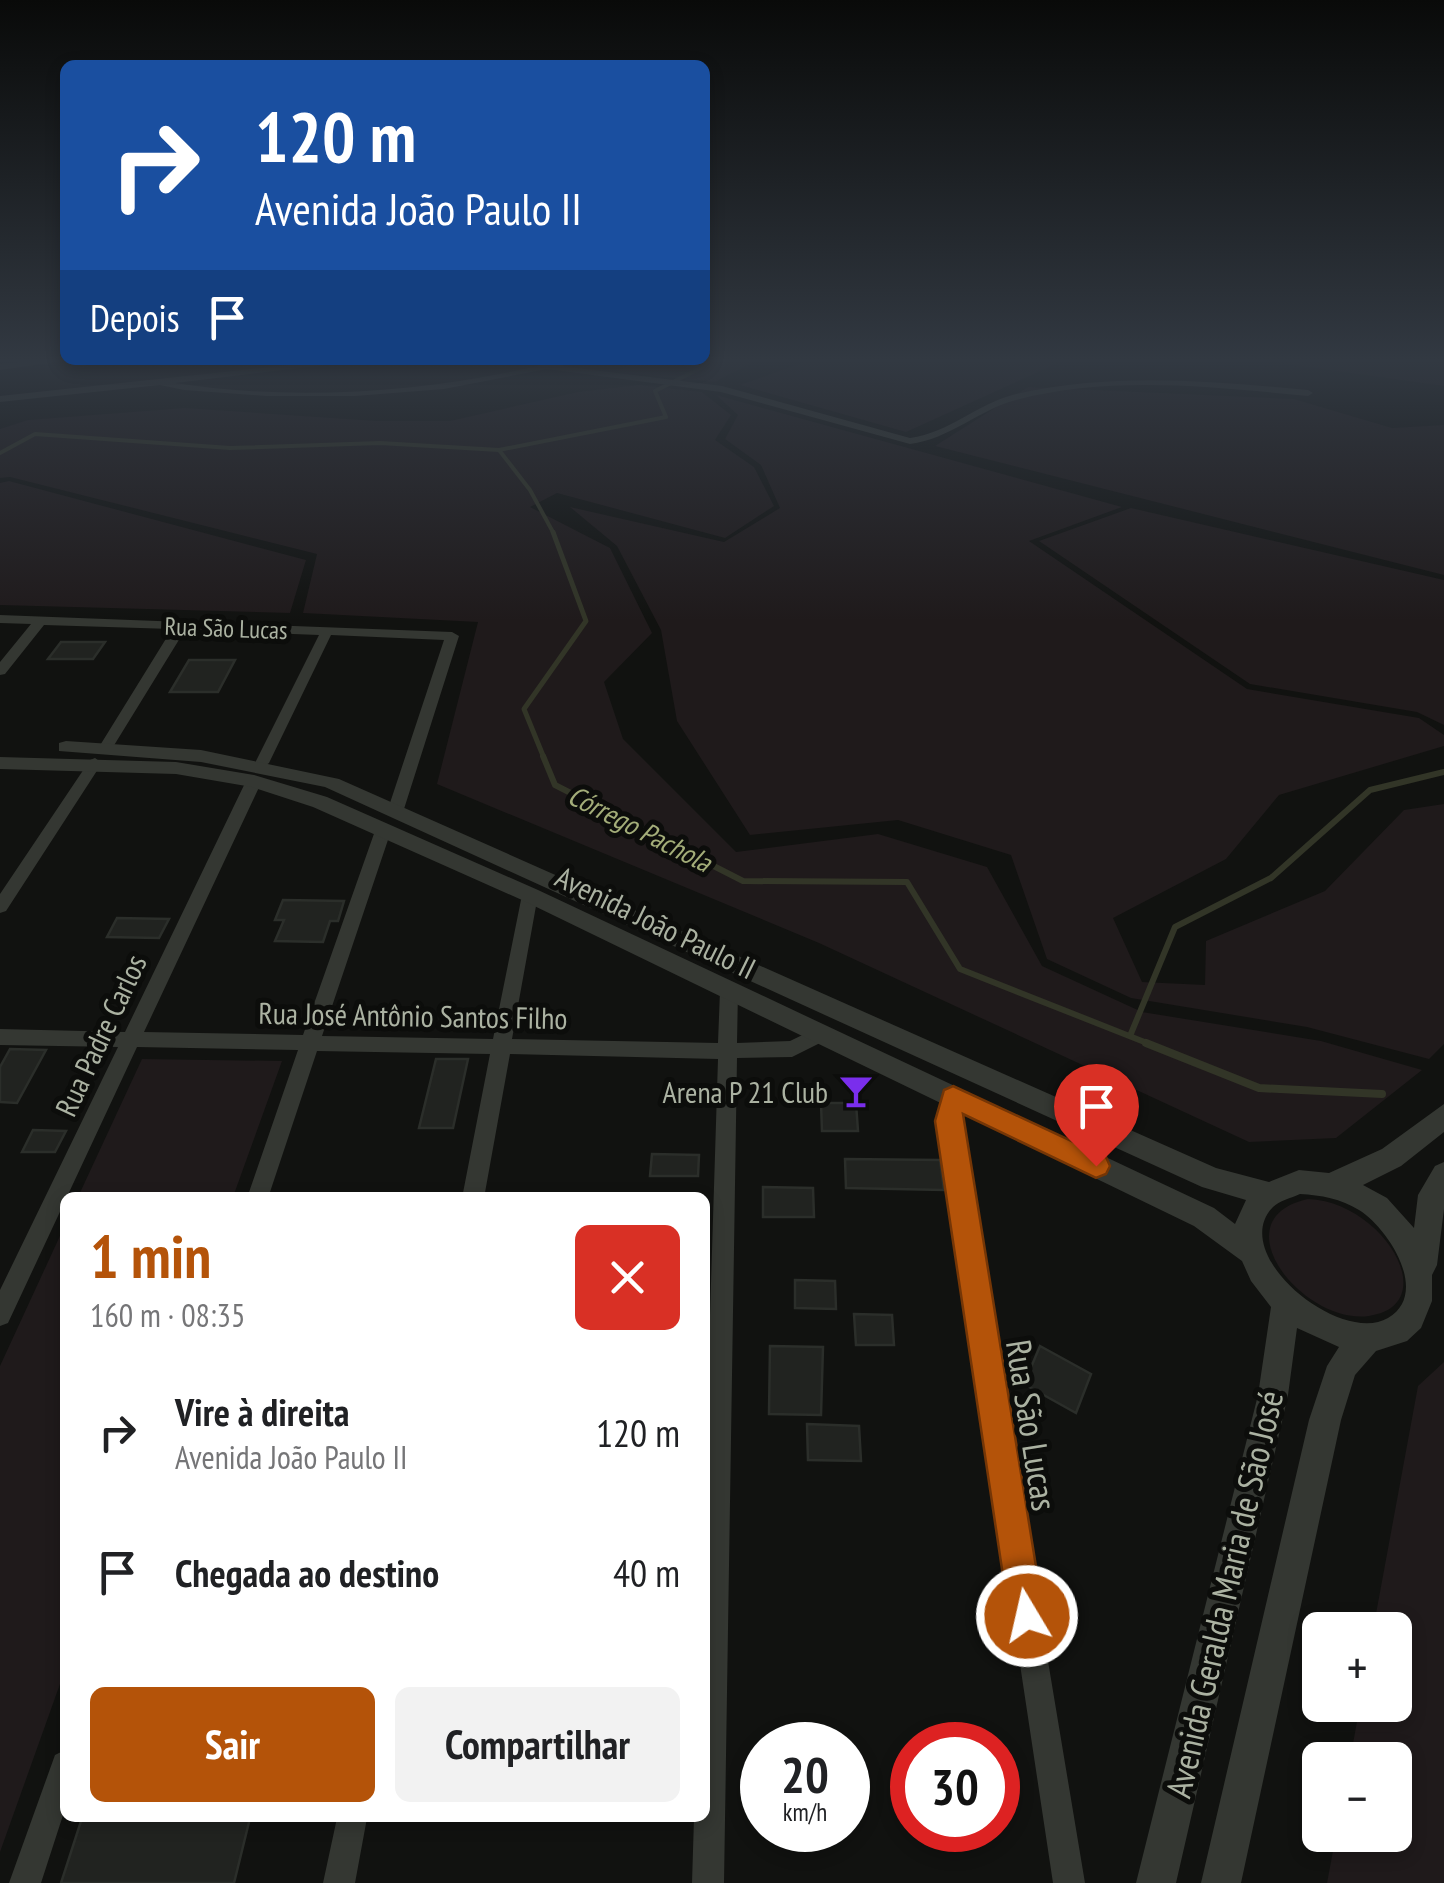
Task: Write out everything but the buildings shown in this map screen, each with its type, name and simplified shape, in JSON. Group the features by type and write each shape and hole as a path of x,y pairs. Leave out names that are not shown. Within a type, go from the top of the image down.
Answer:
{"street":[{"name":"Rua São Lucas","path":"0,619 452,636 390,818"},
{"path":"0,670 41,620"},
{"path":"0,907 180,627"},
{"name":"Rua Padre Carlos","path":"0,1314 327,631"},
{"name":"Avenida João Paulo II","path":"0,747 100,755 176,768 258,772 320,802 390,818 838,1009 1212,1179 1268,1192"},
{"name":"Avenida João Paulo II","path":"0,762 100,755"},
{"path":"258,1192 390,818"},
{"name":"Avenida João Paulo II","path":"390,818 530,895 1204,1217 1250,1250"},
{"path":"474,1192 530,895"},
{"path":"710,1795 729,991"},
{"path":"822,1034 838,1009"},
{"name":"Rua José Antônio Santos Filho","path":"0,1037 727,1051 792,1050 822,1034"},
{"name":"Rua São Lucas","path":"953,1097 948,1121 1069,1883"},
{"path":"1330,1185 1386,1164 1415,1144 1444,1115"},
{"path":"1423,1268 1416,1250 1391,1218 1362,1197 1330,1185 1299,1182 1268,1192 1250,1216 1250,1250 1269,1287 1286,1304 1326,1329 1369,1338 1404,1327 1424,1301 1423,1268 1432,1195 1444,1174"},
{"name":"Avenida Geralda Maria de São José","path":"1156,1883 1273,1396 1286,1304"},
{"name":"Avenida Geralda Maria de São José","path":"1222,1883 1326,1420 1342,1366 1369,1338"},
{"path":"25,1883 60,1780"},
{"path":"339,1883 351,1822"},
{"path":"708,1883 709,1822"}],"shaded area":[{"path":"0,446 723,446 754,467 774,506 725,538 557,493 530,507 610,548 652,633 604,682 623,739 736,852 878,834 987,867 1042,966 1142,1012 1321,1041 1422,1070 1336,1138 1249,1142 819,943 437,784 478,622 303,613 317,554 10,477 0,478"},
{"path":"735,446 900,446 1122,507 1029,541 1247,689 1419,718 1444,735 1444,746 1279,795 1226,859 1113,918 1142,982 1205,985 1206,941 1325,891 1404,810 1444,804 1444,1044 1429,1059 1307,1027 1131,998 1047,959 1011,855 898,820 750,835 677,721 661,630 617,546 570,507 724,542 780,508 761,465"},
{"path":"935,446 1444,446 1444,575"},
{"path":"9,481 306,560 290,613 0,605 0,483"},
{"path":"1131,508 1444,580 1444,725 1417,712 1250,684 1039,541"},
{"path":"142,1059 282,1061 235,1192 80,1192"},
{"path":"1308,1199 1336,1204 1380,1234 1395,1254 1403,1275 1402,1294 1391,1308 1369,1316 1344,1314 1319,1304 1297,1288 1280,1268 1270,1247 1270,1227 1282,1210"},
{"path":"60,1236 60,1684 0,1852 0,1366"},
{"path":"1444,1362 1444,1883 1327,1883 1333,1852 1412,1852 1412,1742 1353,1742 1357,1722 1412,1722 1412,1612 1376,1612 1418,1386"}],"waterway":[{"name":"Córrego Pachola","path":"0,453 13,446"},
{"name":"Córrego Pachola","path":"200,446 294,446"},
{"name":"Córrego Pachola","path":"429,446 499,450"},
{"path":"499,450 520,446"},
{"name":"Córrego Pachola","path":"499,450 530,490 553,533"},
{"name":"Córrego Pachola","path":"544,758 524,709 586,621 553,533"},
{"name":"Córrego Pachola","path":"543,756 555,785 743,881 907,882 960,969 1152,1045"},
{"path":"1130,1036 1175,927 1271,878 1370,790 1444,772"},
{"path":"1146,1043 1259,1088 1382,1094"}],"place":[{"name":"Arena P 21 Club","path":"856,1091"}],"route":[{"path":"1027,1616 948,1121 953,1097 1096,1166"}]}
